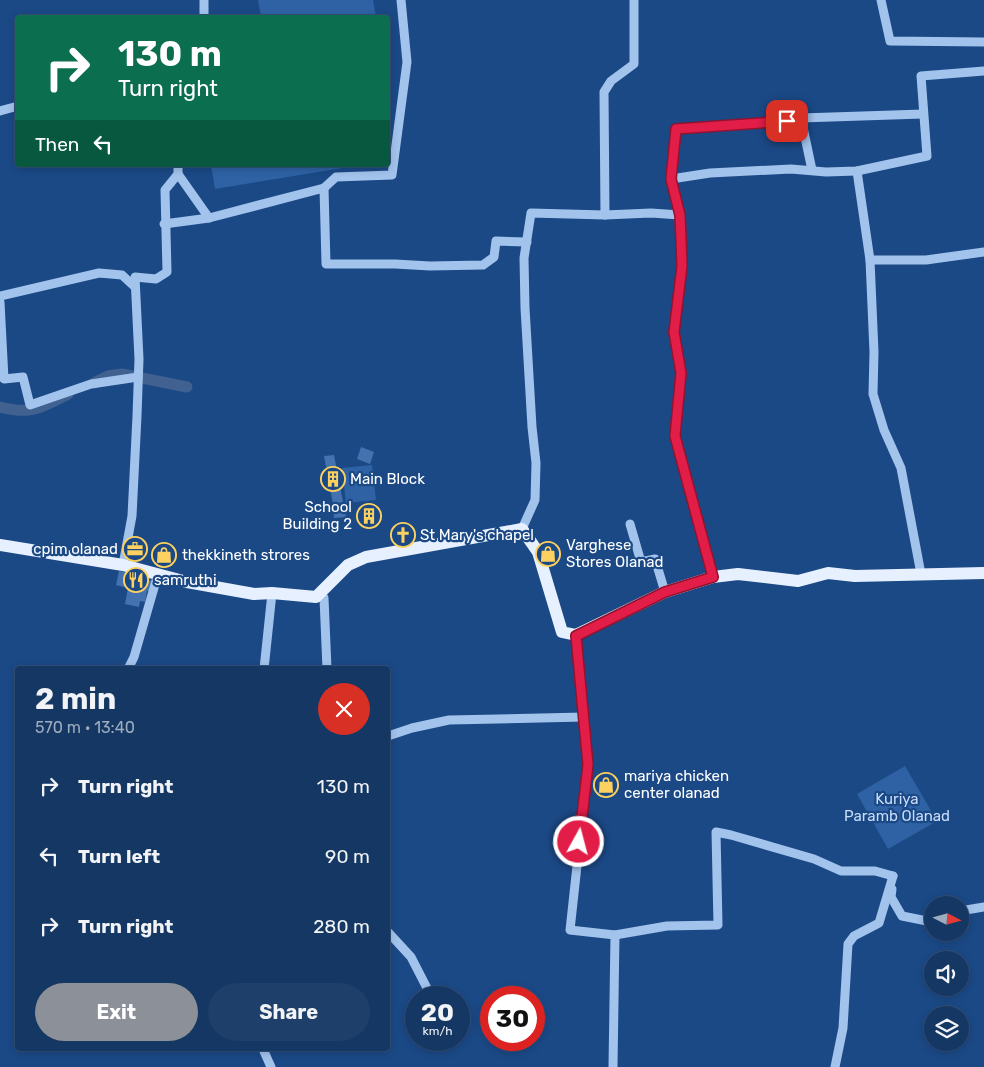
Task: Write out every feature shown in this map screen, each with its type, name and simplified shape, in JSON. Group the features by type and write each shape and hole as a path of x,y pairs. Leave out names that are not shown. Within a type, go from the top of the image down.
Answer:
{"main road":[{"path":"0,545 123,565 187,582 254,594 272,593 316,597 348,565 366,557 522,529 538,552 562,632 576,636 665,592 713,577 738,574 798,581 828,573 855,576 984,573"}],"street":[{"path":"204,0 204,15"},
{"path":"164,224 209,218 324,188 336,177 392,175 407,62 401,0"},
{"path":"605,215 604,92 611,81 634,64 634,0"},
{"path":"881,0 890,41 984,42"},
{"path":"671,179 710,173 791,169 826,172 857,171 927,156 921,76 984,71"},
{"path":"0,112 15,107"},
{"path":"713,577 675,436 681,373 674,332 682,266 680,215 671,179 676,129 802,120 801,118 923,114"},
{"path":"802,120 812,170"},
{"path":"123,565 132,516 139,359 135,277 156,278 167,272 164,224 165,190 178,169 209,218"},
{"path":"857,171 870,260 873,394 884,430 901,468 921,574"},
{"path":"324,188 326,264 483,265 494,257 496,240 527,242"},
{"path":"522,529 535,500 536,463 525,308 524,258 531,213 605,215 651,213 680,215"},
{"path":"870,260 926,260 984,252"},
{"path":"0,296 99,274 122,275 135,287"},
{"path":"0,302 4,379 23,377 30,406 91,384 138,377"},
{"path":"630,524 641,562 655,559 665,592"},
{"path":"130,666 134,657 158,574"},
{"path":"264,666 272,593"},
{"path":"316,597 324,598 327,666"},
{"path":"576,636 588,765 570,930 615,935 667,926 718,925 716,832 814,859 840,871 875,871 893,876"},
{"path":"390,735 412,728 449,720 584,718"},
{"path":"893,876 891,897 902,916 924,920"},
{"path":"835,1067 843,1028 848,944 854,936 879,923 893,876"},
{"path":"969,910 984,907"},
{"path":"390,934 411,957 426,986"},
{"path":"613,1067 615,935"},
{"path":"264,1051 271,1067"}],"green space":[{"path":"258,0 373,0 376,15 261,15"},
{"path":"211,167 349,167 215,189"},
{"path":"372,465 376,500 346,503 342,468"},
{"name":"Kuriya Paramb Olanad","path":"905,766 937,821 888,849 857,794"}],"building":[{"path":"361,447 374,452 370,464 357,459"},
{"name":"Main Block","path":"334,455 343,502 333,504 324,456"},
{"name":"School Building 2","path":"375,504 377,527 364,528 361,505"},
{"path":"345,507 346,517 334,518 333,509"},
{"path":"119,571 150,577 149,580 153,581 151,592 147,591 145,602 140,601 139,607 125,604 128,588 116,585"}],"waterway":[{"path":"94,383 108,376 122,374 187,387"},
{"path":"0,407 20,410 36,409 68,394"}],"place":[{"name":"Main Block","path":"333,479"},
{"name":"School Building 2","path":"369,516"},
{"name":"St Mary's chapel","path":"403,535"},
{"name":"cpim olanad","path":"135,549"},
{"name":"Varghese Stores Olanad","path":"548,554"},
{"name":"thekkineth strores","path":"164,555"},
{"name":"samruthi","path":"136,580"},
{"name":"mariya chicken center olanad","path":"606,785"}],"route":[{"path":"579,842 588,765 576,636 665,592 713,577 675,436 681,373 674,332 682,266 680,215 671,179 676,129 712,126 726,127 758,122 787,121"}]}
